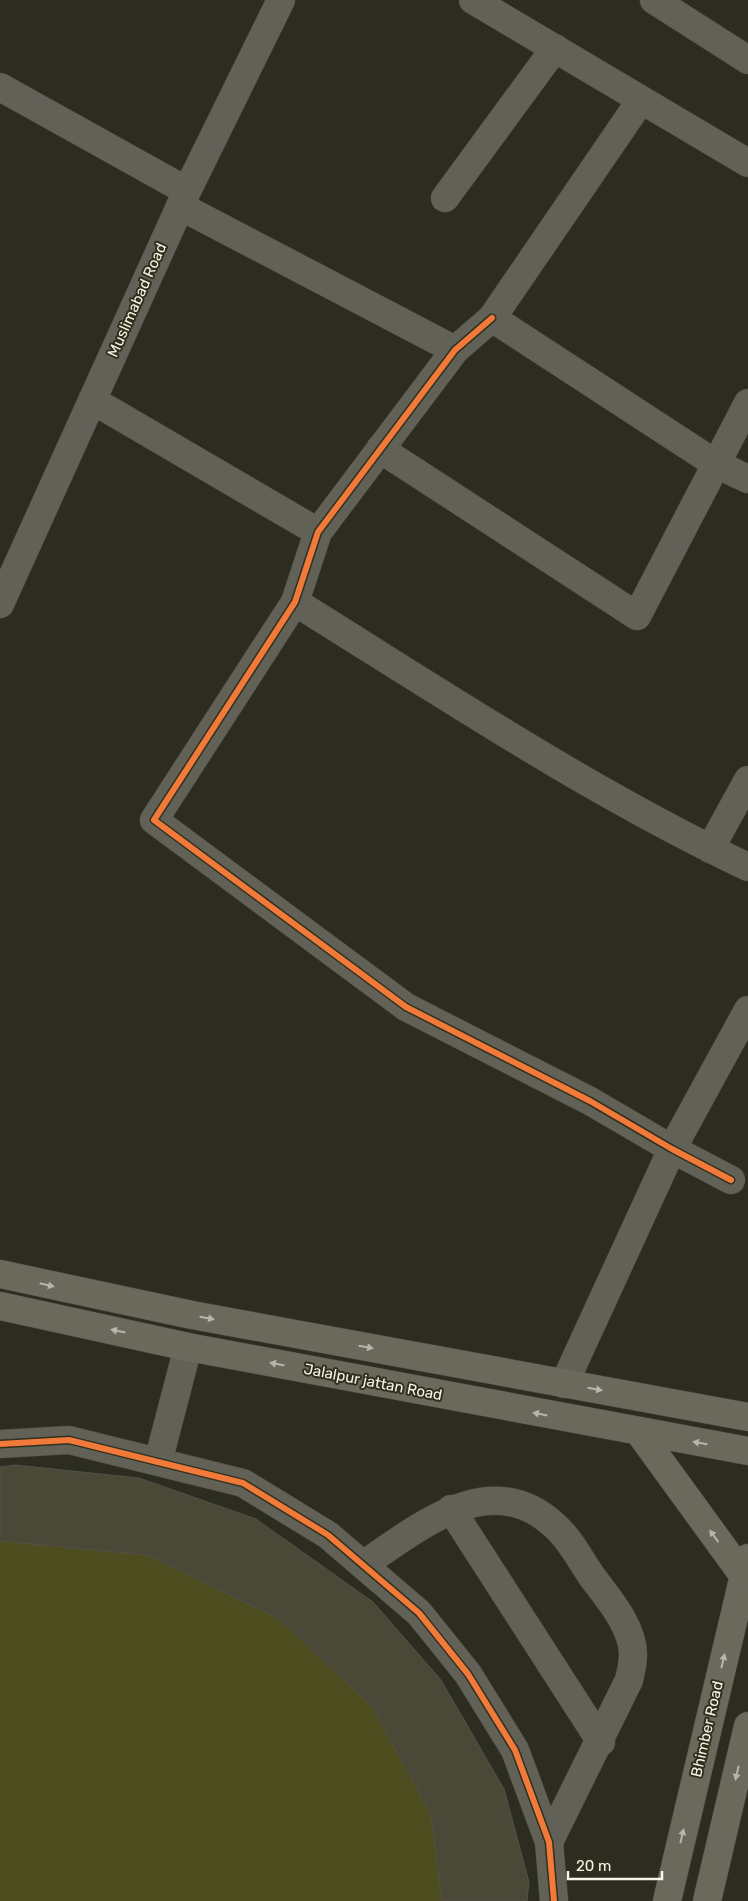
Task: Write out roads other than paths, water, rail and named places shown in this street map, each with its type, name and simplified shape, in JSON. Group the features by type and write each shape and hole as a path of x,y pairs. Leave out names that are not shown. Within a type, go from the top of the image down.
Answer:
{"main road":[{"path":"0,1274 192,1315 748,1417"},
{"name":"Jalalpur jattan Road","path":"0,1306 188,1346 638,1432 748,1451"},
{"path":"638,1432 746,1566"},
{"name":"Bhimber Road","path":"667,1901 746,1566"},
{"path":"707,1901 748,1726"}],"street":[{"name":"Muslimabad Road","path":"0,604 183,198 281,0"},
{"path":"473,0 748,163"},
{"path":"654,0 748,60"},
{"path":"446,198 555,48"},
{"path":"0,87 183,198 455,350"},
{"path":"641,100 492,318 455,350 318,532 295,602 154,820 406,1007 590,1101 672,1149 731,1180"},
{"path":"492,318 716,464 748,479"},
{"path":"92,400 318,532"},
{"path":"380,450 637,616 748,403"},
{"path":"295,602 541,755 710,849 748,867"},
{"path":"710,849 748,780"},
{"path":"564,1384 672,1149 748,1010"},
{"path":"158,1462 188,1346"},
{"path":"0,1444 69,1440 243,1483 328,1535 419,1613 468,1674 515,1750 549,1842 554,1901"},
{"path":"363,1565 410,1533 451,1509 475,1502 506,1501 533,1510 556,1526 623,1619 633,1652 629,1680 601,1742 549,1842"},
{"path":"451,1509 601,1742"}]}
